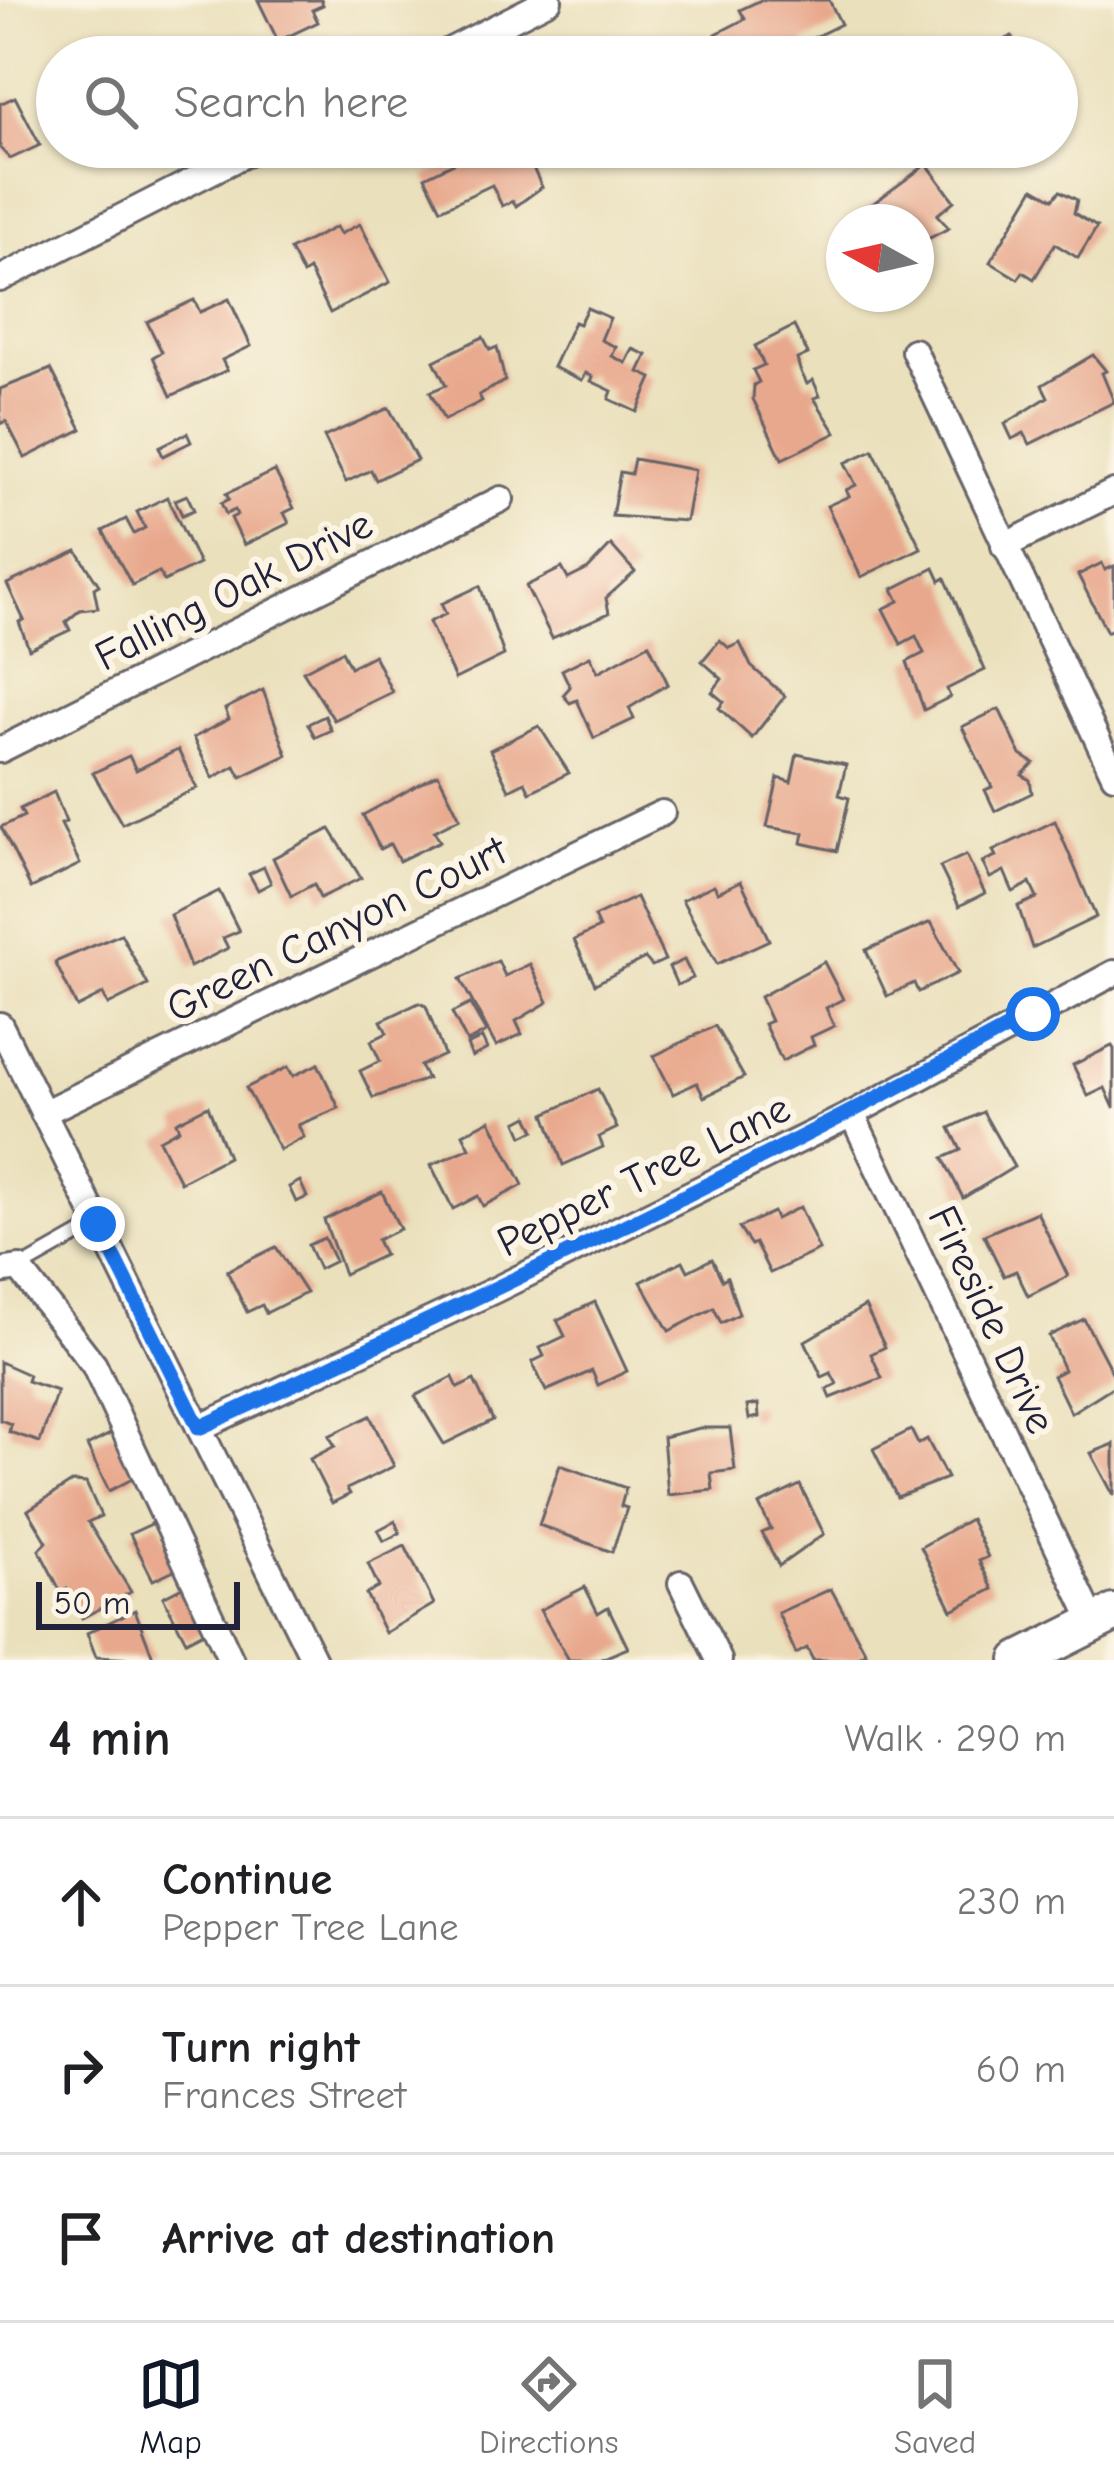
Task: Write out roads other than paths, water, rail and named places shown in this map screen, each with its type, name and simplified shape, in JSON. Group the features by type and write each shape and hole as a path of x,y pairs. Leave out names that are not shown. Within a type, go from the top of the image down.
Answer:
{"main road":[{"path":"1019,1660 1104,1618"}],"street":[{"path":"478,36 549,0"},
{"path":"0,279 218,168"},
{"path":"914,352 1114,775"},
{"path":"1004,546 1114,492"},
{"name":"Falling Oak Drive","path":"0,750 501,499"},
{"name":"Green Canyon Court","path":"44,1113 662,812"},
{"name":"Pepper Tree Lane","path":"199,1428 495,1290 852,1114 1114,974"},
{"path":"0,1025 314,1660"},
{"name":"Fireside Drive","path":"852,1114 1104,1618"},
{"path":"9,1270 94,1365 232,1660"},
{"path":"681,1583 719,1660"}],"lane":[{"path":"9,1270 98,1224"}]}
